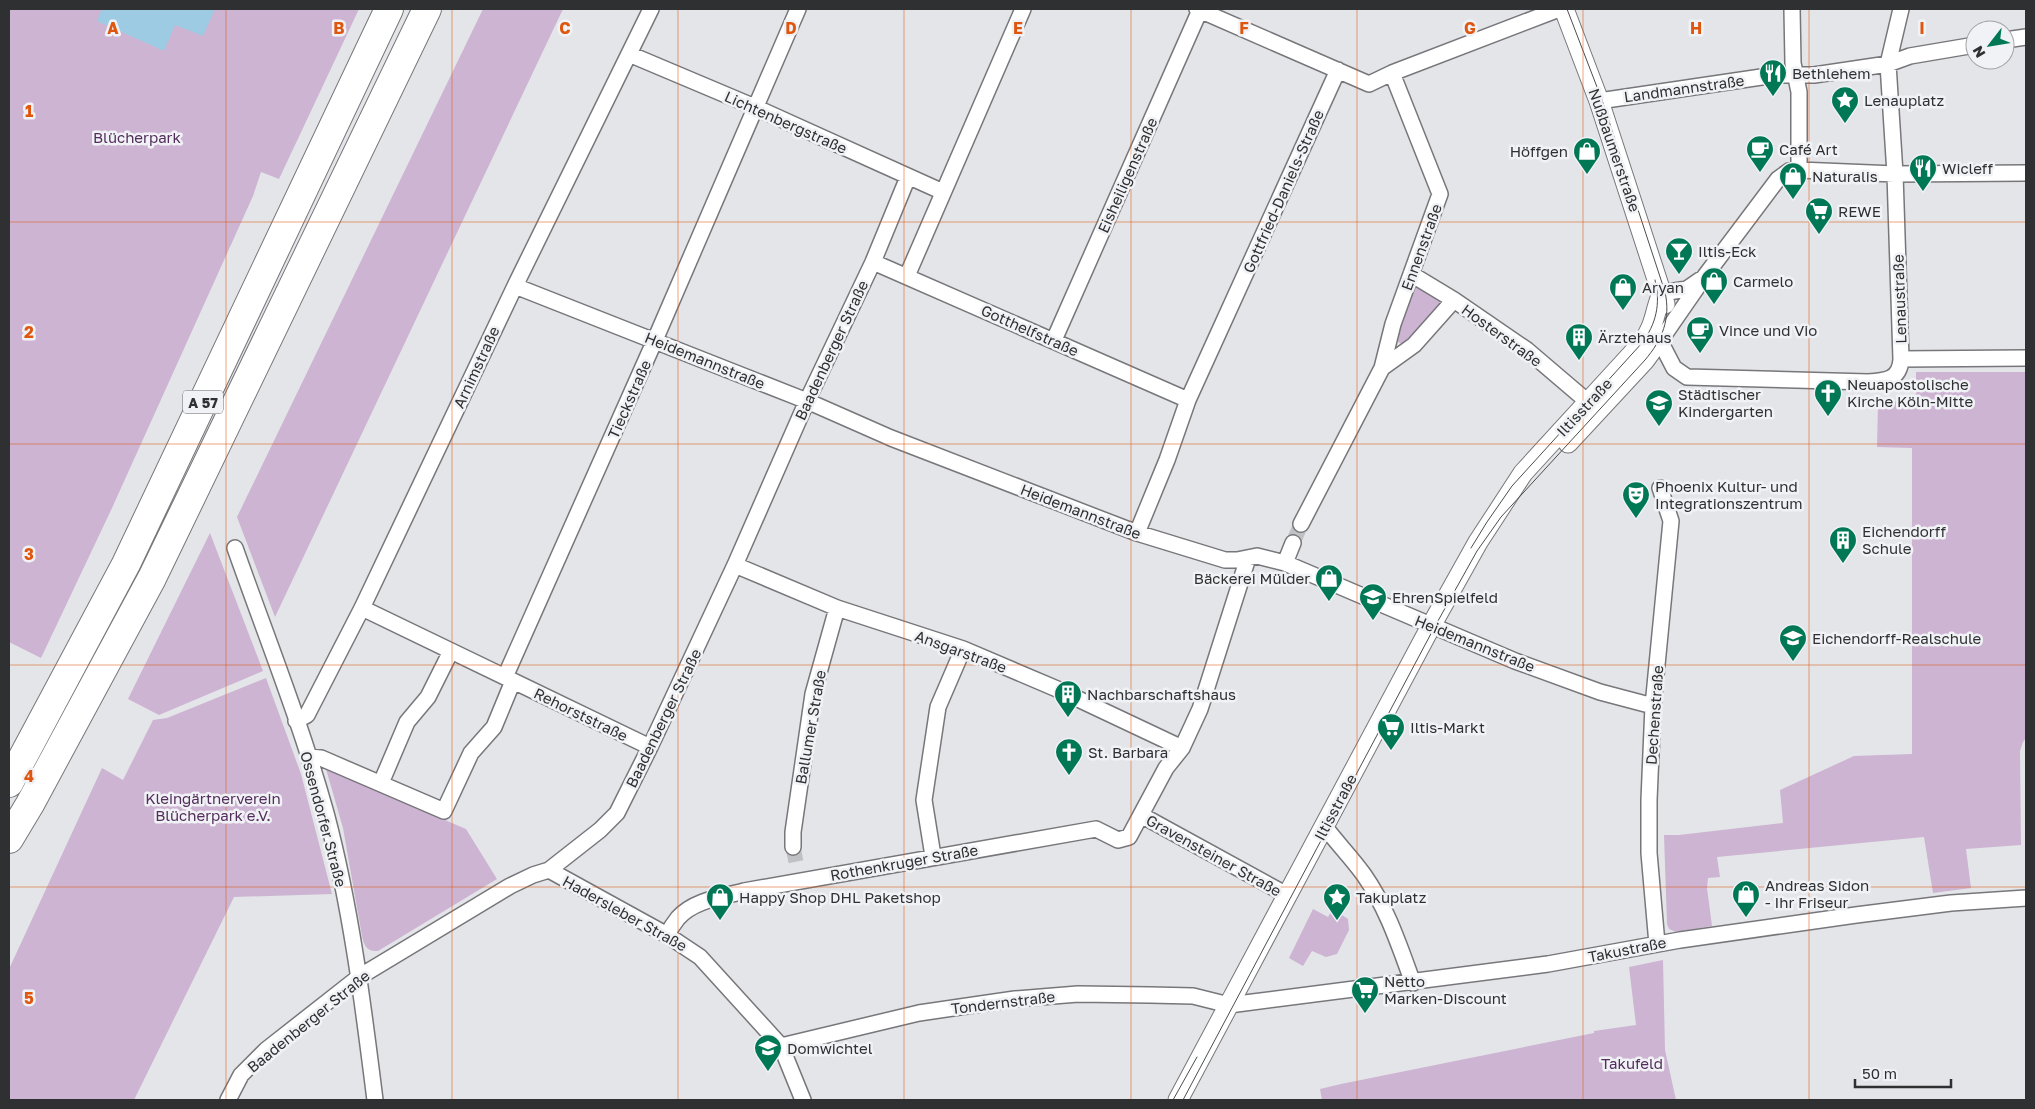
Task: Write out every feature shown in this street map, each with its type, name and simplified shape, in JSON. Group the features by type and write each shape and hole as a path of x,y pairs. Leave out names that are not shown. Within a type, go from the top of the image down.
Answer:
{"highway":[{"name":"A 57","path":"9,839 30,804 152,578 427,9"},
{"name":"A 57","path":"9,783 126,564 387,11"}],"street":[{"name":"Arnimstraße","path":"296,721 307,715 362,608 514,286 651,9"},
{"name":"Tieckstraße","path":"509,679 757,108 798,9"},
{"path":"907,276 1023,9"},
{"name":"Eisheiligenstraße","path":"1054,340 1198,9 1338,70"},
{"path":"1338,70 1369,84 1392,73 1559,9"},
{"name":"Nußbaumerstraße","path":"1564,9 1599,101 1662,293"},
{"path":"1792,9 1793,63 1799,92 1799,170 1895,174 2026,173"},
{"path":"1895,174 1888,64 1901,9"},
{"name":"Landmannstraße","path":"1599,101 1775,75 1814,75 1888,64 1910,56 1965,47"},
{"name":"Lichtenbergstraße","path":"629,54 757,108 943,192"},
{"name":"Gottfried-Daniels-Straße","path":"1137,533 1167,460 1188,400 1338,70"},
{"name":"Ennenstraße","path":"1301,524 1382,368 1393,324 1440,194 1392,73"},
{"name":"Iltisstraße","path":"1495,516 1533,481 1645,360 1778,179 1789,171 1799,170"},
{"name":"Lenaustraße","path":"1895,174 1901,359 2026,358"},
{"name":"Baadenberger Straße","path":"228,1100 241,1075 266,1050 359,977 510,886 549,870 600,830 617,813 735,565 807,401 872,262 908,177"},
{"name":"Gotthelfstraße","path":"872,262 1188,400"},
{"name":"Hosterstraße","path":"1411,274 1454,300 1527,350 1588,402"},
{"name":"Iltisstraße","path":"1662,293 1687,288 1705,276"},
{"name":"Heidemannstraße","path":"514,286 807,401 891,438 1137,533 1225,560 1257,556 1285,562 1515,661 1600,692 1653,706"},
{"name":"Iltisstraße","path":"1660,341 1667,316 1662,293"},
{"name":"Iltisstraße","path":"1178,1100 1478,542 1523,472 1642,343 1656,318 1658,303 1662,293"},
{"name":"Ennenstraße","path":"1382,368 1414,346 1454,300"},
{"path":"1660,341 1674,368 1687,377 1886,381 1893,377 1901,367 1901,359"},
{"name":"Dechenstraße","path":"1657,944 1650,853 1653,706 1671,521 1660,488"},
{"path":"1285,562 1293,543"},
{"name":"Ossendorfer Straße","path":"235,548 309,757 337,862 359,977 375,1100"},
{"name":"Rothenkruger Straße","path":"667,935 678,918 691,908 708,900 798,874 933,856 1096,829 1118,840 1129,837 1166,768 1182,748 1200,709 1248,558"},
{"name":"Ansgarstraße","path":"735,565 837,608 963,650 1057,689 1182,748"},
{"name":"Rehorststraße","path":"362,608 650,747"},
{"name":"Ballumer Straße","path":"793,847 793,832 813,694 837,608"},
{"path":"933,856 924,800 938,706 963,650"},
{"path":"381,783 407,722 428,697 451,651"},
{"path":"309,757 322,758 444,811 471,754 494,727 509,679"},
{"name":"Gravensteiner Straße","path":"1141,815 1287,895"},
{"path":"1324,827 1363,874 1380,902 1394,932 1412,983"},
{"name":"Hadersleber Straße","path":"549,870 667,935 700,957 781,1046 802,1100"},
{"name":"Takustraße","path":"1229,1005 1412,983 1548,964 1657,944 1941,904 2026,898"},
{"name":"Tondernstraße","path":"781,1046 919,1013 1015,999 1078,994 1150,994 1193,996 1229,1005"}],"green space":[{"name":"Blücherpark","path":"9,9 359,9 279,179 261,172 253,196 112,508 41,658 9,642"},
{"path":"483,9 563,9 275,617 237,517"},
{"path":"1415,283 1434,291 1444,303 1406,345 1394,337"},
{"path":"1916,372 2026,372 2026,738 2020,751 2021,845 1966,849 1971,888 1933,893 1924,837 1717,857 1720,877 1708,878 1707,888 1712,926 1676,932 1669,929 1667,924 1664,835 1679,835 1783,823 1780,790 1854,756 1912,754 1912,448 1877,447 1878,402 1916,401"},
{"path":"210,533 263,671 159,715 128,699"},
{"name":"Kleingärtnerverein Blücherpark e.V.","path":"266,678 301,774 332,894 234,897 134,1100 9,1100 9,969 102,768 123,780 153,720 167,718"},
{"path":"326,769 466,829 497,879 378,951 369,949 363,940 343,828"},
{"path":"1313,909 1328,917 1333,909 1348,919 1349,930 1337,954 1326,957 1312,951 1303,966 1289,958"},
{"name":"Takufeld","path":"1663,960 1665,1050 1676,1100 1322,1100 1320,1089 1594,1033 1594,1031 1636,1025 1629,967"}],"water":[{"path":"102,9 215,9 203,36 175,25 164,51 97,21"}],"tunnel":[{"path":"1293,543 1301,524"},
{"path":"793,847 797,867"}],"tram line":[{"path":"1183,1100 1434,628 1477,551 1501,517 1645,360 1656,345 1664,329 1667,311 1665,292 1602,100 1567,9"},
{"path":"1471,548 1512,486 1647,336 1656,313 1657,289 1655,280"},
{"path":"1173,1100 1197,1057"}],"place":[{"name":"Bethlehem","path":"1773,97"},
{"name":"Lenauplatz","path":"1845,124"},
{"name":"Café Art","path":"1760,173"},
{"name":"Höffgen","path":"1587,175"},
{"name":"Wicleff","path":"1923,192"},
{"name":"Naturalis","path":"1793,200"},
{"name":"REWE","path":"1819,235"},
{"name":"Iltis-Eck","path":"1679,275"},
{"name":"Carmelo","path":"1714,305"},
{"name":"Aryan","path":"1623,311"},
{"name":"Vince und Vio","path":"1700,354"},
{"name":"Ärztehaus","path":"1579,361"},
{"name":"Neuapostolische Kirche Köln-Mitte","path":"1828,417"},
{"name":"Städtischer Kindergarten","path":"1659,427"},
{"name":"Phoenix Kultur- und Integrationszentrum","path":"1636,519"},
{"name":"Eichendorff Schule","path":"1843,564"},
{"name":"Bäckerei Mülder","path":"1329,602"},
{"name":"EhrenSpielfeld","path":"1373,621"},
{"name":"Eichendorff-Realschule","path":"1793,662"},
{"name":"Nachbarschaftshaus","path":"1068,718"},
{"name":"Iltis-Markt","path":"1391,751"},
{"name":"St. Barbara","path":"1069,776"},
{"name":"Andreas Sidon - Ihr Friseur","path":"1746,918"},
{"name":"Happy Shop DHL Paketshop","path":"720,921"},
{"name":"Takuplatz","path":"1337,921"},
{"name":"Netto Marken-Discount","path":"1365,1014"},
{"name":"Domwichtel","path":"768,1072"}]}
